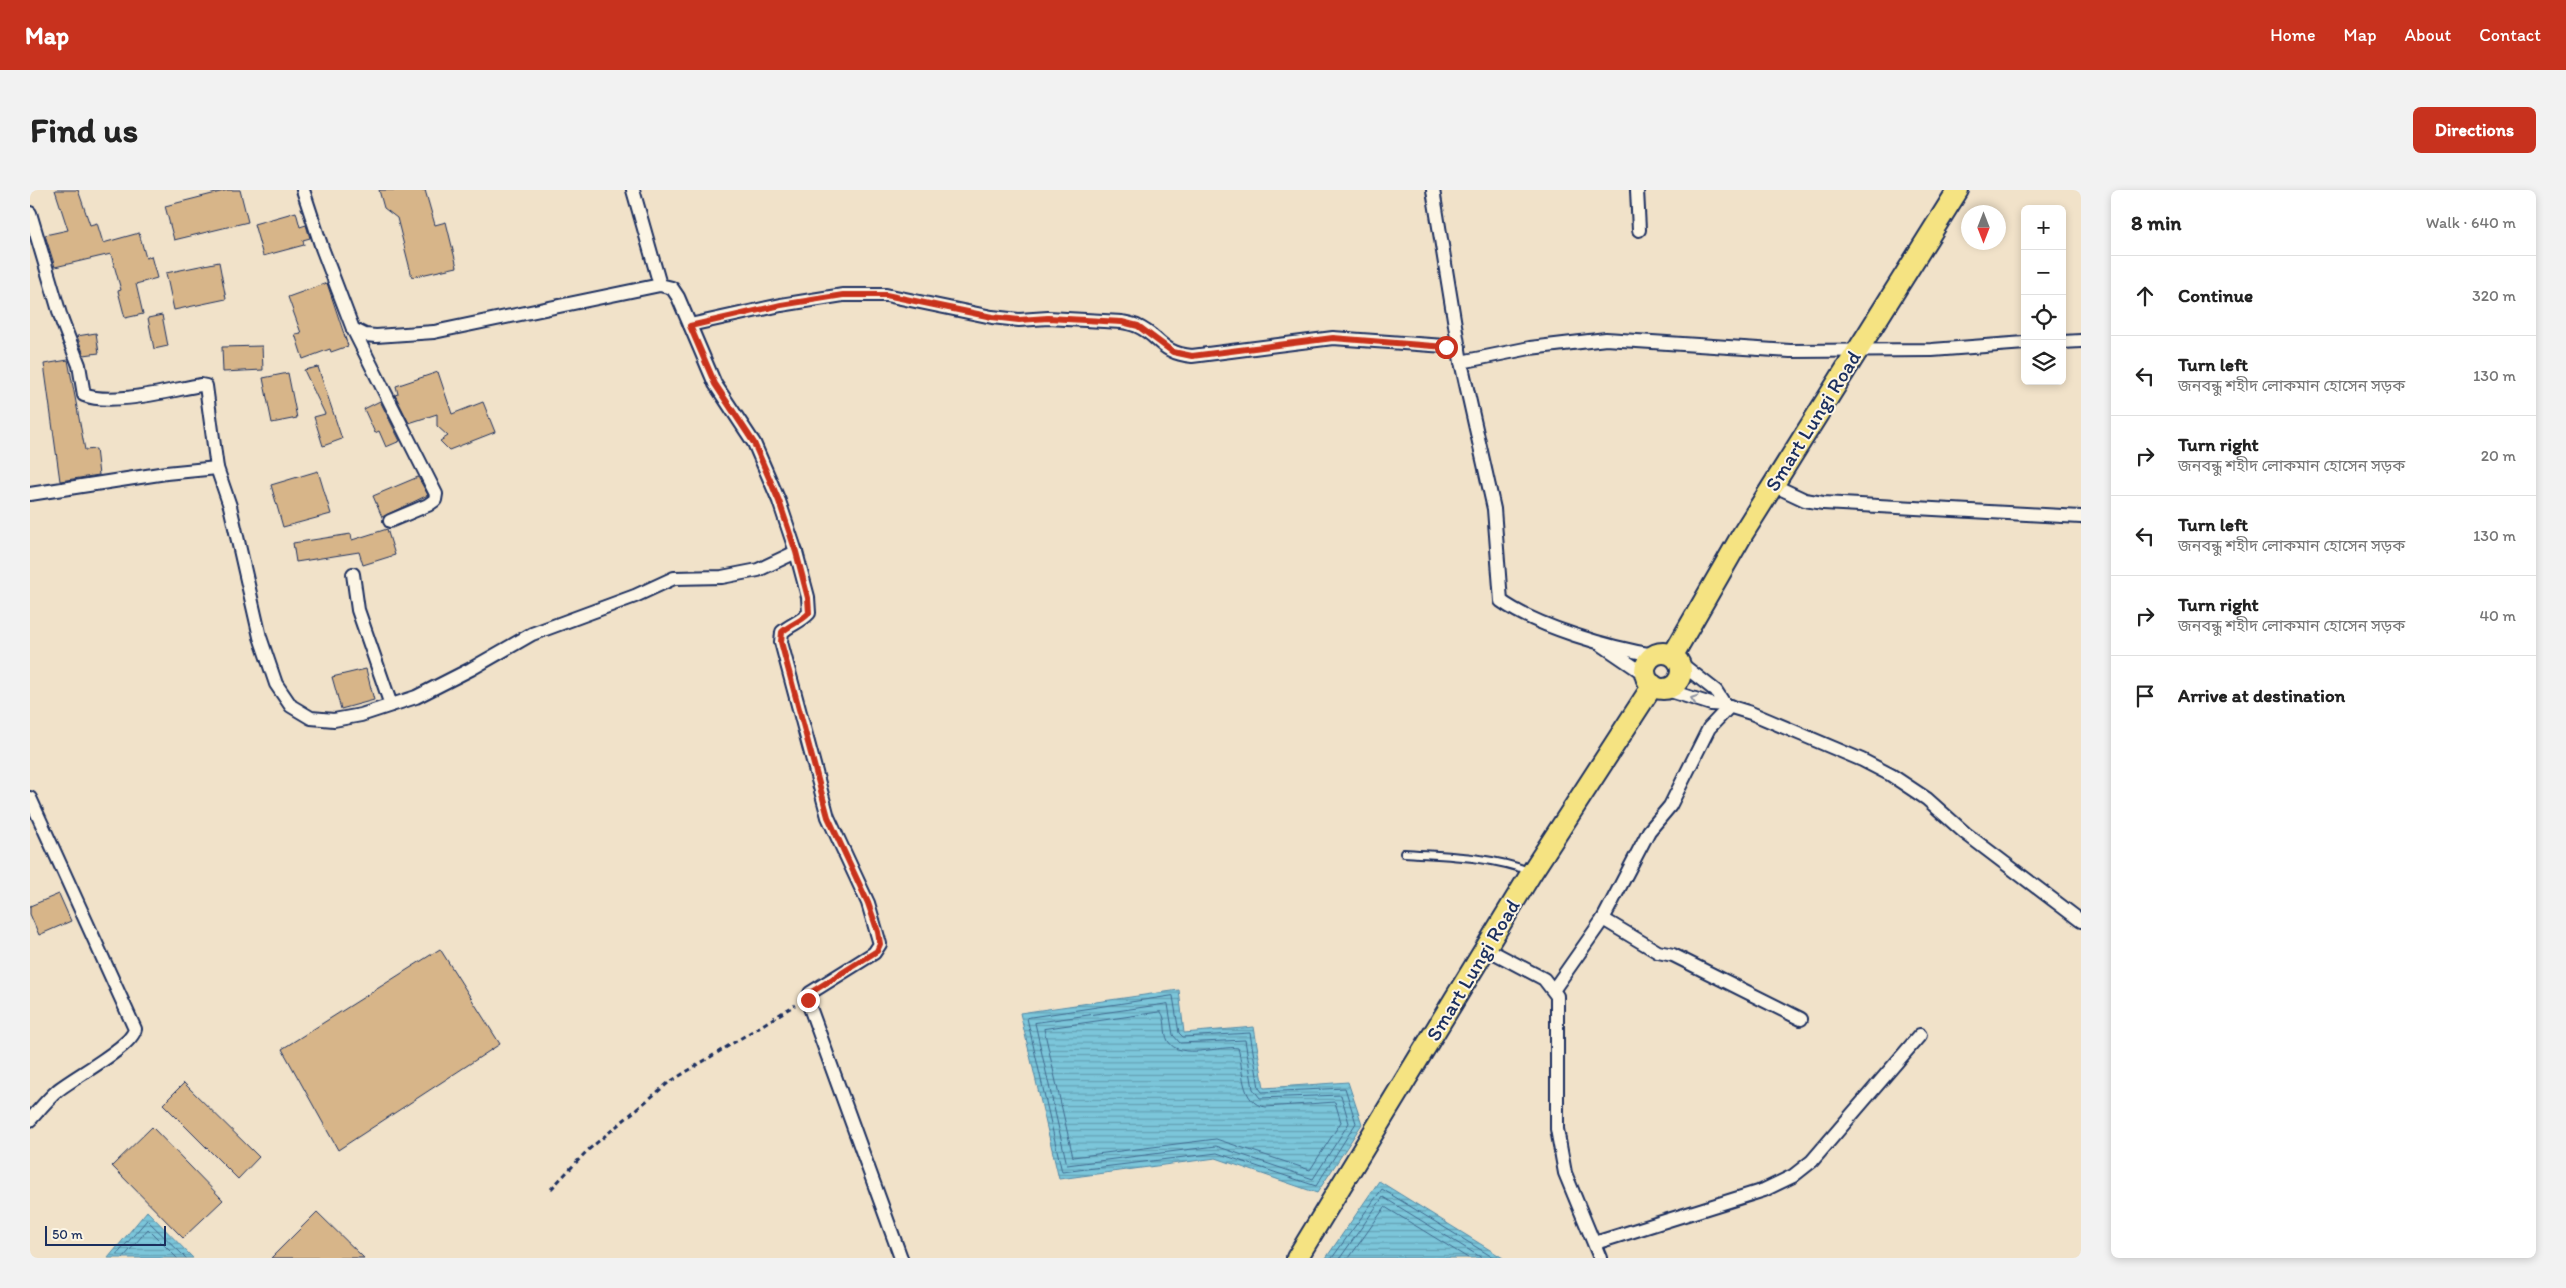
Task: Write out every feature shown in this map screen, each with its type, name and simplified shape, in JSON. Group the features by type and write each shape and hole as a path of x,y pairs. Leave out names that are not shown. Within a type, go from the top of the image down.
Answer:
{"main road":[{"name":"Smart Lungi Road","path":"1669,657 1773,485 1958,190"},
{"path":"1669,657 1682,670 1679,680 1673,686 1654,683 1648,662 1669,657"},
{"name":"Smart Lungi Road","path":"1297,1258 1487,949 1532,872 1654,683"}],"street":[{"path":"303,190 322,248 354,329 436,494 435,500 428,505 390,521"},
{"path":"633,190 660,285"},
{"path":"1433,190 1461,362 1494,509 1501,601 1531,618 1596,641 1669,657 1716,690 1727,705"},
{"path":"1637,190 1639,230"},
{"path":"30,213 62,321 79,365 84,394 95,399 112,399 201,385 206,386 217,468 230,506 260,637 276,684 291,706 311,718 334,720 416,697 471,669 532,634 635,596 674,578 722,578 758,570 796,552"},
{"path":"354,329 365,335 376,336 434,332 660,285 672,288 715,384 754,443 796,552 808,598 809,613 802,620 790,625 782,632 781,642 828,817 868,903 880,944 877,951 808,996 811,1010 901,1258"},
{"path":"690,326 781,305 843,295 886,295 992,317 1122,322 1138,326 1173,352 1192,356 1333,338 1459,346"},
{"path":"1461,362 1530,348 1606,339 1790,351 1858,349 1932,350 2021,343"},
{"path":"2066,342 2081,341"},
{"path":"30,494 166,472 217,468"},
{"path":"1773,485 1805,500 1823,503 2081,517"},
{"path":"352,574 358,610 391,705"},
{"path":"1596,641 1654,683 1711,704 1727,705 1788,728 1862,760 1891,775 1927,799 1965,833 2081,921"},
{"path":"1554,990 1603,919 1649,831 1670,806 1709,728 1727,705"},
{"path":"30,798 132,1019 135,1032 94,1067 58,1090 30,1120"},
{"path":"1603,919 1658,952 1673,955 1801,1019"},
{"path":"1487,949 1532,971 1554,990 1558,1003 1557,1129 1565,1173 1600,1258"},
{"path":"1595,1243 1723,1204 1764,1190 1793,1176 1812,1160 1920,1035"}],"lane":[{"path":"1404,854 1484,860 1512,864 1532,872"}],"path":[{"path":"551,1189 587,1150 668,1083 808,996"}],"water":[{"path":"1179,990 1184,1033 1254,1027 1264,1088 1348,1082 1362,1124 1317,1193 1216,1158 1059,1179 1020,1013"},
{"path":"1379,1181 1503,1258 1326,1258"},
{"path":"147,1211 193,1258 108,1258"}],"building":[{"path":"55,190 78,190 90,225 97,223 103,243 139,233 146,258 151,256 157,278 136,284 143,314 125,318 118,291 121,290 111,254 55,267 45,235 68,230"},
{"path":"228,190 240,190 248,222 174,240 165,206"},
{"path":"379,190 425,190 435,225 446,222 457,267 412,277 397,218 384,208"},
{"path":"296,212 300,227 306,225 310,238 303,240 304,245 263,256 254,224"},
{"path":"219,262 226,299 174,310 166,273"},
{"path":"327,283 348,346 331,352 330,349 303,359 295,334 301,333 288,297"},
{"path":"162,315 168,346 154,349 148,318"},
{"path":"96,333 99,353 84,355 77,336"},
{"path":"262,346 263,370 223,372 222,347"},
{"path":"68,360 85,450 96,449 99,475 60,481 44,364"},
{"path":"318,367 342,439 323,446 314,417 325,414 304,370"},
{"path":"438,372 452,414 483,402 495,432 449,450 440,441 448,436 437,426 437,414 409,423 395,395 398,394 396,386"},
{"path":"288,373 297,418 272,423 263,378"},
{"path":"380,401 400,441 386,447 379,431 375,433 364,409"},
{"path":"318,471 331,514 283,527 271,485"},
{"path":"418,477 428,495 382,517 373,496"},
{"path":"387,529 395,555 363,565 359,552 296,562 293,543 351,534 352,540"},
{"path":"366,669 374,700 341,709 332,677"},
{"path":"59,894 71,921 39,935 30,914 30,906"},
{"path":"440,949 500,1044 338,1150 282,1049"},
{"path":"184,1083 259,1157 238,1179 163,1104"},
{"path":"152,1127 223,1200 183,1238 112,1166"},
{"path":"317,1212 364,1258 271,1258"}],"route":[{"path":"808,1000 810,993 877,951 880,944 878,932 868,903 828,817 781,642 782,632 790,625 802,620 809,613 808,598 796,552 779,501 754,443 715,384 690,326 781,305 843,295 886,295 939,304 992,317 1019,320 1048,318 1122,322 1138,326 1163,347 1173,352 1192,356 1333,338 1446,347"}]}
